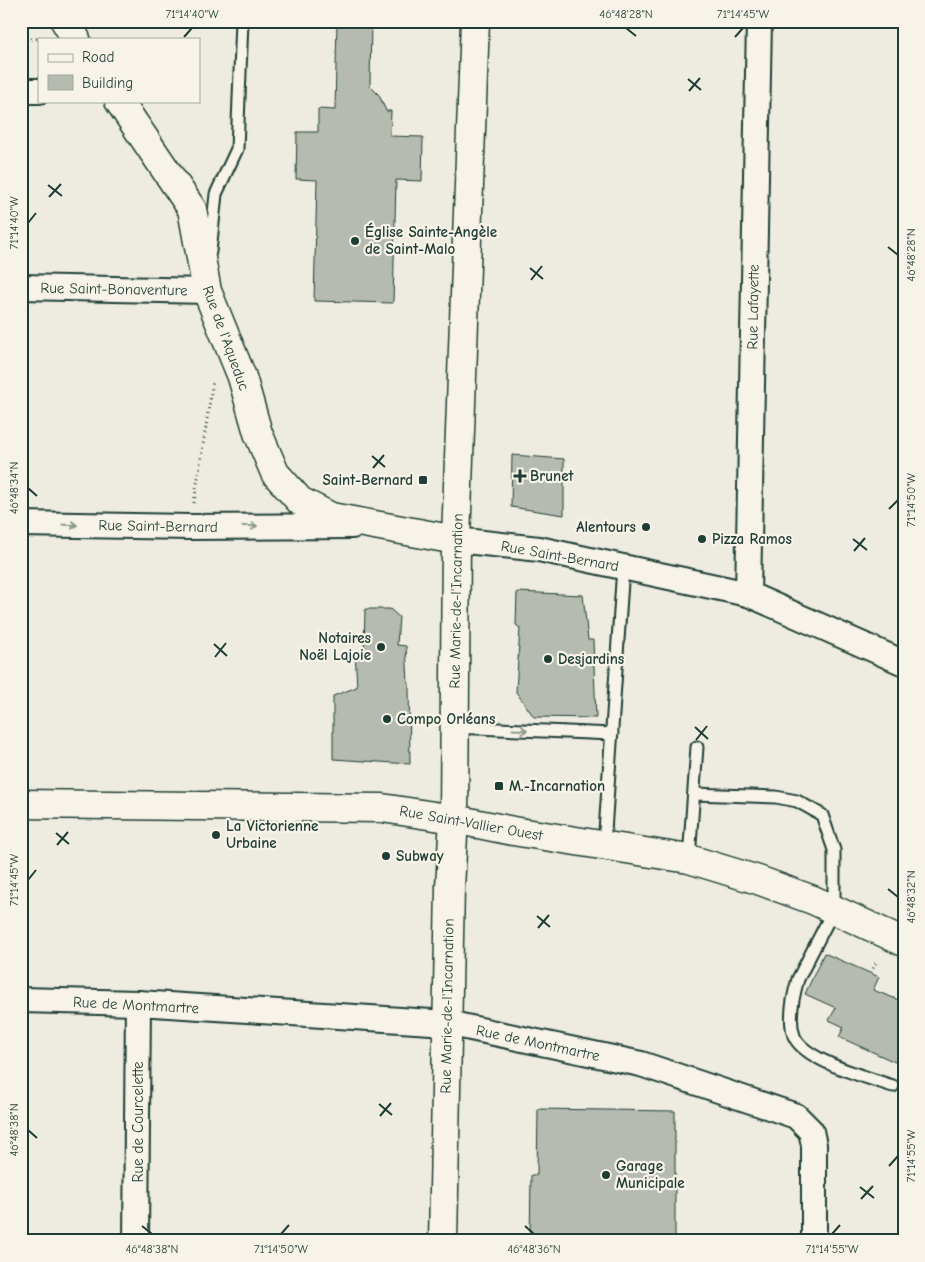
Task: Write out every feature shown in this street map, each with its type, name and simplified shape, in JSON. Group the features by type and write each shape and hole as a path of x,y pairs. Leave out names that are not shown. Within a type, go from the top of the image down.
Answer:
{"street":[{"path":"65,21 75,38"},
{"name":"Rue Marie-de-l'Incarnation","path":"443,1241 450,887 454,819 456,540 475,21"},
{"name":"Rue Lafayette","path":"748,594 759,21"},
{"path":"21,90 38,91"},
{"name":"Rue de l'Aqueduc","path":"120,102 192,209 207,291 242,377 258,433 275,473 300,501 331,517 377,526"},
{"name":"Rue Saint-Bonaventure","path":"21,287 207,291"},
{"name":"Rue Saint-Bernard","path":"21,524 190,527 377,526 456,540 539,549 748,594 904,663"},
{"name":"Rue Saint-Vallier Ouest","path":"21,804 382,808 454,819 513,831 688,859 758,880 834,909 904,942"},
{"name":"Rue de Montmartre","path":"21,1000 138,1004 447,1024 642,1064 796,1116 811,1131 814,1145 814,1241"},
{"name":"Rue de Courcelette","path":"136,1241 138,1004"}],"lane":[{"path":"207,291 216,194 237,149 242,21"},
{"path":"604,846 623,567"},
{"path":"454,727 612,734"},
{"path":"688,859 697,747"},
{"path":"694,794 776,797 797,801 822,815 834,850 834,909 798,979 794,991 792,1027 795,1038 806,1051 823,1061 893,1086"}],"path":[{"path":"190,527 214,375"}],"building":[{"name":"Église Sainte-Angèle de Saint-Malo","path":"337,21 371,21 370,86 379,95 386,111 391,111 390,136 423,137 422,181 396,180 393,303 314,301 317,180 296,179 297,132 318,132 318,109 335,110"},
{"path":"512,455 564,459 564,515 511,507"},
{"path":"517,592 583,595 588,640 593,640 596,718 534,717 516,692 520,628 516,625"},
{"path":"365,609 390,609 399,617 397,645 406,646 409,683 410,764 333,759 333,696 357,687 355,651 364,651"},
{"path":"824,953 879,977 873,990 904,1002 904,1066 839,1037 844,1027 829,1020 836,1008 805,994"},
{"name":"Garage Municipale","path":"538,1109 675,1111 675,1241 530,1241 531,1175 537,1175"}],"place":[{"name":"Église Sainte-Angèle de Saint-Malo","path":"355,241"},
{"name":"Brunet","path":"520,476"},
{"name":"Saint-Bernard","path":"423,480"},
{"name":"Alentours","path":"646,527"},
{"name":"Pizza Ramos","path":"702,539"},
{"name":"Notaires Noël Lajoie","path":"381,647"},
{"name":"Desjardins","path":"548,659"},
{"name":"Compo Orléans","path":"387,719"},
{"name":"M.-Incarnation","path":"499,786"},
{"name":"La Victorienne Urbaine","path":"216,835"},
{"name":"Subway","path":"386,856"},
{"name":"Garage Municipale","path":"606,1175"}]}
